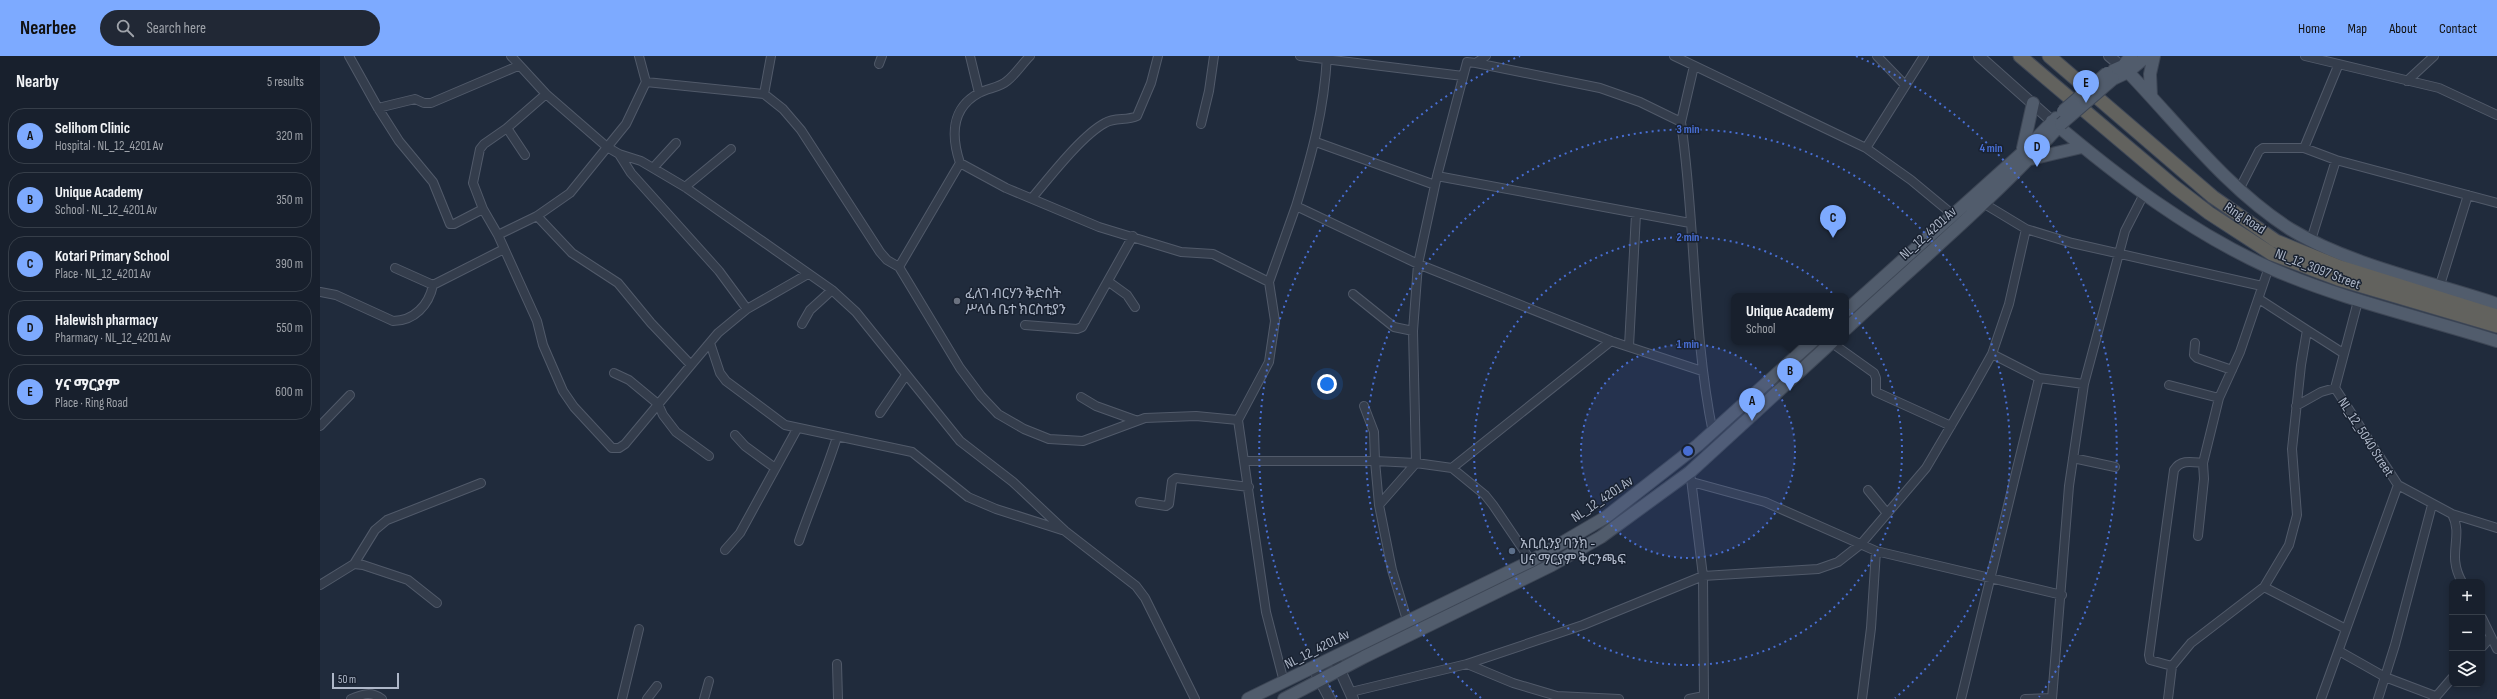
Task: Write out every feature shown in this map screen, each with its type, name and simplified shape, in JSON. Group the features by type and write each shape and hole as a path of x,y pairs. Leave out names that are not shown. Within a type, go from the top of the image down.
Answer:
{"highway":[{"name":"Ring Road","path":"2020,56 2175,188 2215,217 2272,254 2338,279 2497,326"},
{"name":"Ring Road","path":"2049,56 2213,197 2276,241 2340,267 2497,316"}],"main road":[{"path":"2125,69 2132,56"},
{"path":"2025,156 2057,122 2110,76 2147,56"},
{"path":"2151,96 2150,74 2154,56"},
{"path":"2125,69 2240,188 2284,224 2311,240 2357,260 2497,304"},
{"path":"2025,156 2033,103"},
{"name":"NL_12_3097 Street","path":"2057,122 2082,147 2144,194 2196,227 2269,267 2358,301 2497,341"},
{"path":"2025,156 2082,147"},
{"name":"NL_12_4201 Av","path":"1849,326 1983,203 2025,156"},
{"name":"NL_12_4201 Av","path":"1849,308 1952,214 2025,156"},
{"name":"NL_12_4201 Av","path":"1248,699 1407,620 1531,561 1606,517 1643,490 1713,433 1809,345"},
{"name":"NL_12_4201 Av","path":"1284,699 1552,566 1601,537 1691,477 1829,345"}],"street":[{"path":"349,56 378,108 399,140 430,176 450,224 454,224 483,209"},
{"path":"511,56 518,66 546,94 607,147 618,154 641,161 685,186 832,290 856,312 960,441 1013,482 1064,531 1136,586 1145,598 1195,699"},
{"path":"498,235 537,216 570,193 607,147 617,138 626,124 646,82 639,56"},
{"path":"764,94 771,56"},
{"path":"970,56 979,93"},
{"path":"1030,56 1008,81 979,93 965,102 956,120 954,146 960,163 1006,188 1099,227 1133,236 1181,252 1213,254 1269,282"},
{"path":"1032,198 1073,151 1103,124 1117,118 1137,116 1151,83 1158,56"},
{"path":"1201,124 1214,56"},
{"path":"1300,56 1327,58 1463,76"},
{"path":"1476,63 1486,56"},
{"path":"1674,56 1686,59 1694,66 1866,148 1911,180 1952,214"},
{"path":"1877,56 1905,85"},
{"path":"1866,148 1924,56"},
{"path":"1979,56 2057,122"},
{"path":"2109,56 2125,69"},
{"path":"2305,56 2322,59 2338,66 2439,88 2497,116"},
{"path":"2407,80 2434,56"},
{"path":"1284,682 1266,612 1246,461 1238,420 1269,362 1275,321 1269,282 1296,206 1316,142 1327,82 1327,58"},
{"path":"1379,505 1416,463 1414,331 1418,264 1437,176 1468,59 1476,63 1600,88 1640,102 1681,122"},
{"path":"378,108 415,99 424,103 432,103 518,66"},
{"path":"1694,66 1681,122 1688,164 1690,224 1702,371 1713,433"},
{"path":"2304,148 2338,66"},
{"path":"646,82 764,94 783,109 801,130 880,252 887,260 899,267 960,368 998,414 1040,435 1072,441 1093,438 1135,420 1169,416 1238,420"},
{"path":"546,94 507,128 484,144 476,159 473,184 483,209 498,235 537,322 543,345 563,391 612,448 619,448 726,325 747,309 808,274"},
{"path":"507,128 525,154"},
{"path":"1316,142 1435,185"},
{"path":"653,168 676,143"},
{"path":"2240,188 2262,148 2304,148 2336,160 2497,203"},
{"path":"685,186 731,149"},
{"path":"618,154 631,173 719,271 747,309"},
{"path":"2311,240 2336,160"},
{"path":"899,267 960,163"},
{"path":"1437,176 1690,224"},
{"path":"2025,699 2052,698 2073,458 2084,384 2129,220 2144,194"},
{"path":"2440,285 2468,195"},
{"path":"1983,203 2026,229 2120,254 2262,286"},
{"path":"1296,206 1418,264 1611,341 1702,371"},
{"path":"1629,346 1636,214"},
{"path":"537,216 572,253 618,283 651,323 691,366"},
{"path":"1334,657 1352,696 1467,664 1583,625 1703,576 1830,567 1861,544 1886,512 1926,468 1952,426 1992,354 2009,304 2026,229"},
{"path":"1025,325 1077,329 1082,327 1109,282 1133,236"},
{"path":"433,285 504,249"},
{"path":"2198,536 2204,485 2204,463 2219,398 2232,370 2259,299 2269,267"},
{"path":"395,268 433,285"},
{"path":"1109,282 1127,295 1135,307"},
{"path":"320,292 336,296 393,321 400,321 419,312 431,294 433,285"},
{"path":"802,324 810,310 832,290"},
{"path":"1353,294 1394,327 1414,331"},
{"path":"2259,299 2343,354"},
{"path":"2296,406 2321,392 2335,388 2358,301"},
{"path":"2168,699 2172,666 2191,643 2264,587 2289,545 2297,515 2292,449 2296,406 2307,330"},
{"path":"1452,468 1611,341"},
{"path":"710,343 720,373 726,382 786,425 797,429 912,452 968,497 996,509 1064,531"},
{"path":"2195,343 2194,355 2197,358 2232,370"},
{"path":"1836,345 1874,373 1876,378 1876,392 1952,426"},
{"path":"1992,354 2039,378 2084,384"},
{"path":"614,372 658,404 666,419 676,432 709,456"},
{"path":"880,413 906,375"},
{"path":"1961,699 1999,536 2039,378"},
{"path":"2169,385 2219,398"},
{"name":"NL_12_5040 Street","path":"2335,388 2398,485"},
{"path":"320,426 350,395"},
{"path":"1081,397 1096,406 1135,420"},
{"path":"1364,406 1374,432 1379,505 1392,570 1407,620"},
{"path":"725,550 740,533 797,429"},
{"path":"735,435 745,446 775,468"},
{"path":"799,541 815,494 827,469 837,437"},
{"path":"2073,458 2115,467"},
{"path":"1246,461 1375,461 1416,463 1452,468 1493,505 1531,561"},
{"path":"2172,666 2154,663 2150,660 2149,655 2174,470 2178,465 2184,462 2204,463"},
{"path":"1689,699 1704,698 1703,576 1691,477 1765,502 1876,552 2062,595"},
{"path":"1140,502 1166,506 1169,504 1172,481 1176,478 1249,487"},
{"path":"320,585 354,564 375,530 387,520 480,483"},
{"path":"2321,699 2398,485 2432,505 2452,514 2497,528"},
{"path":"1868,490 1886,512"},
{"path":"2378,699 2395,645 2432,505"},
{"path":"2452,514 2456,523 2453,557 2456,571 2460,579"},
{"path":"1862,699 1872,628 1876,552"},
{"path":"354,564 363,565 408,580 437,603"},
{"path":"2264,587 2346,629"},
{"path":"2485,626 2497,650"},
{"path":"622,699 639,629"},
{"path":"2485,644 2490,638"},
{"path":"2338,651 2384,677 2434,697 2449,681"},
{"path":"837,664 838,699"},
{"path":"1467,664 1536,691 1570,698 1618,699"},
{"path":"1313,668 1330,699"},
{"path":"704,699 709,680"},
{"path":"648,699 657,686"},
{"path":"351,699 364,693 374,694 382,699"}],"place":[{"name":"ሃና ማርያም","path":"2086,103"},
{"name":"Halewish pharmacy","path":"2037,167"},
{"name":"Kotari Primary School","path":"1833,238"},
{"name":"ፈለገ ብርሃን ቅድስት ሥላሴ ቤተ ክርስቲያን","path":"957,301"},
{"name":"Unique Academy","path":"1790,391"},
{"name":"Selihom Clinic","path":"1752,421"},
{"name":"አቢሲንያ ባንክ - ሀና ማርያም ቅርንጫፍ","path":"1512,551"}]}
